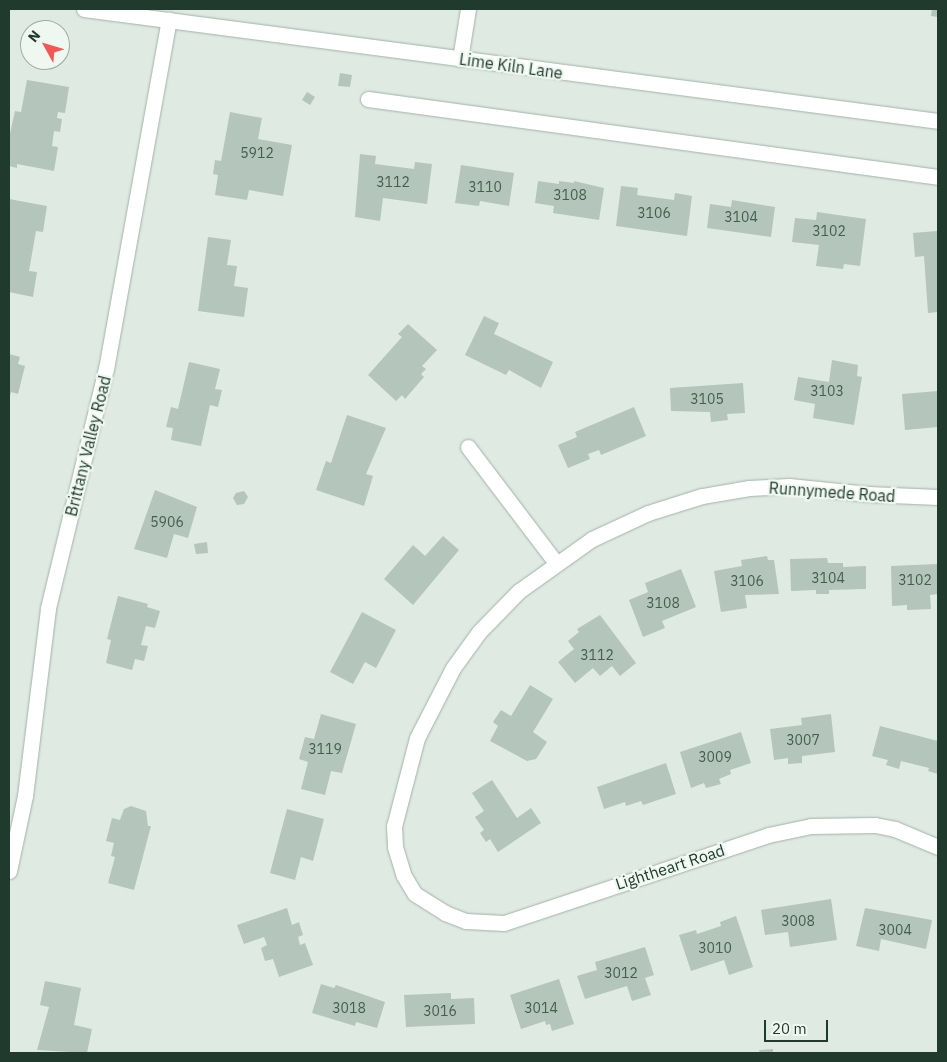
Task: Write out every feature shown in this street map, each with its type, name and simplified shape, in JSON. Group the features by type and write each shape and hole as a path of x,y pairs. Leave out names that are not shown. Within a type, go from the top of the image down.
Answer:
{"street":[{"name":"Lime Kiln Lane","path":"84,9 938,121"},
{"path":"460,59 468,9"},
{"name":"Brittany Valley Road","path":"9,871 25,796 48,608 106,369 168,20"},
{"path":"368,99 938,177"},
{"path":"468,447 556,563"},
{"name":"Runnymede Road","path":"411,888 395,847 394,826 406,771 417,738 435,698 479,632 519,591 556,563 592,539 648,513 702,496 749,488 789,486 868,494 938,497"},
{"name":"Lightheart Road","path":"411,888 428,904 445,913 466,920 504,923 768,836 811,826 875,825 896,829 938,847"}],"building":[{"path":"932,9 938,9 938,17 931,16"},
{"path":"340,73 352,75 350,87 338,86"},
{"path":"27,80 69,87 65,113 58,112 57,118 62,119 60,132 54,131 52,146 58,147 54,171 17,164 17,168 9,166 9,138 15,111 21,112"},
{"path":"307,92 315,97 310,105 302,100"},
{"path":"230,112 262,118 258,139 292,145 283,196 249,190 247,200 215,195 218,175 213,174 215,160 221,161"},
{"path":"360,154 376,156 375,164 414,169 415,162 432,164 427,204 383,198 380,221 355,217"},
{"path":"461,165 514,173 509,206 480,201 479,206 455,203"},
{"path":"538,181 559,184 559,181 574,183 574,181 604,188 599,220 553,213 554,206 535,203"},
{"path":"621,186 638,188 637,195 674,200 675,193 692,196 687,236 616,226"},
{"path":"9,199 47,206 43,232 36,231 29,271 37,272 33,297 9,292"},
{"path":"732,200 775,207 771,237 707,228 710,204 731,207"},
{"path":"817,212 866,219 860,266 844,264 843,269 816,266 819,245 792,242 795,218 816,220"},
{"path":"937,231 938,312 928,313 924,256 915,257 913,233"},
{"path":"208,237 231,240 227,265 237,266 234,286 248,288 244,317 198,311"},
{"path":"484,316 499,323 494,334 553,362 541,388 509,370 506,375 465,355"},
{"path":"408,324 437,350 422,366 426,369 421,374 424,377 405,399 402,395 396,401 368,375 402,337 398,334"},
{"path":"9,354 20,357 18,364 25,366 18,394 11,392 9,400"},
{"path":"832,360 858,365 857,376 862,377 854,425 813,418 815,404 794,400 798,377 829,382"},
{"path":"189,362 220,369 215,389 222,390 218,407 210,405 201,446 171,440 173,428 166,427 171,407 178,409"},
{"path":"743,383 745,413 727,414 728,420 711,422 710,412 671,411 670,388"},
{"path":"938,391 938,427 905,430 902,394"},
{"path":"634,407 646,436 601,455 599,450 588,454 590,459 568,468 558,445 577,437 575,432"},
{"path":"347,415 386,428 366,474 373,476 364,506 316,490 326,461 331,463"},
{"path":"155,490 197,507 188,538 174,534 167,558 134,549"},
{"path":"244,491 248,497 244,504 237,505 233,498 236,493"},
{"path":"443,536 459,550 413,605 384,579 413,545 425,556"},
{"path":"207,542 208,553 196,554 194,544"},
{"path":"767,556 768,560 774,560 779,594 745,595 747,608 721,612 714,571 742,566 741,560"},
{"path":"827,558 828,563 843,563 843,567 866,566 866,589 829,590 829,594 816,594 816,590 791,591 790,559"},
{"path":"938,564 938,594 930,595 931,609 907,610 907,605 892,606 891,566"},
{"path":"681,569 696,607 662,621 665,628 643,637 629,600 648,592 645,583"},
{"path":"118,596 148,604 147,607 160,611 155,628 146,626 141,645 148,646 144,661 135,659 132,670 106,663 111,640 107,639"},
{"path":"362,612 396,630 376,668 365,662 353,684 330,672"},
{"path":"600,615 636,663 620,676 612,666 600,676 593,668 575,683 558,662 574,649 568,641 579,632 577,629"},
{"path":"530,685 553,699 533,732 547,742 536,759 527,761 490,741 498,726 493,722 501,710 511,716"},
{"path":"321,714 356,724 342,773 331,771 325,795 301,789 308,762 299,759 305,737 314,739"},
{"path":"831,714 835,752 802,756 802,763 788,764 788,758 774,760 770,729 802,725 801,718"},
{"path":"880,726 938,741 938,774 928,771 929,768 901,761 899,769 886,765 888,760 872,756"},
{"path":"741,732 751,763 730,770 731,774 719,779 721,784 706,788 704,783 691,788 680,752"},
{"path":"666,763 676,794 643,805 641,801 626,806 625,802 604,809 597,787"},
{"path":"492,780 517,818 531,808 541,823 498,852 490,839 486,842 480,833 484,830 475,817 484,811 472,793"},
{"path":"131,806 146,811 148,826 151,826 134,890 108,883 115,857 111,856 114,843 106,841 112,818 120,820 124,809"},
{"path":"287,809 324,819 313,861 301,857 295,880 270,873"},
{"path":"831,899 837,940 790,947 788,932 765,935 761,910"},
{"path":"287,908 292,925 299,922 303,935 298,937 300,945 305,943 313,965 279,977 273,959 265,961 261,948 267,945 264,937 244,944 237,925"},
{"path":"865,908 932,920 926,949 881,939 879,951 856,946"},
{"path":"736,916 753,967 729,975 724,960 691,971 679,935 696,930 697,934 721,926 720,922"},
{"path":"645,947 654,975 645,978 651,995 632,1001 627,986 585,999 577,976 597,970 595,962"},
{"path":"559,979 574,1024 552,1031 550,1024 546,1025 545,1021 521,1029 510,995"},
{"path":"45,981 81,988 74,1025 92,1029 87,1053 37,1050 49,1007 40,1005"},
{"path":"321,984 334,988 336,985 385,1002 377,1028 356,1022 355,1026 312,1013"},
{"path":"451,993 451,999 474,998 475,1024 406,1027 404,995"},
{"path":"773,1049 773,1053 760,1053 759,1050"}]}
